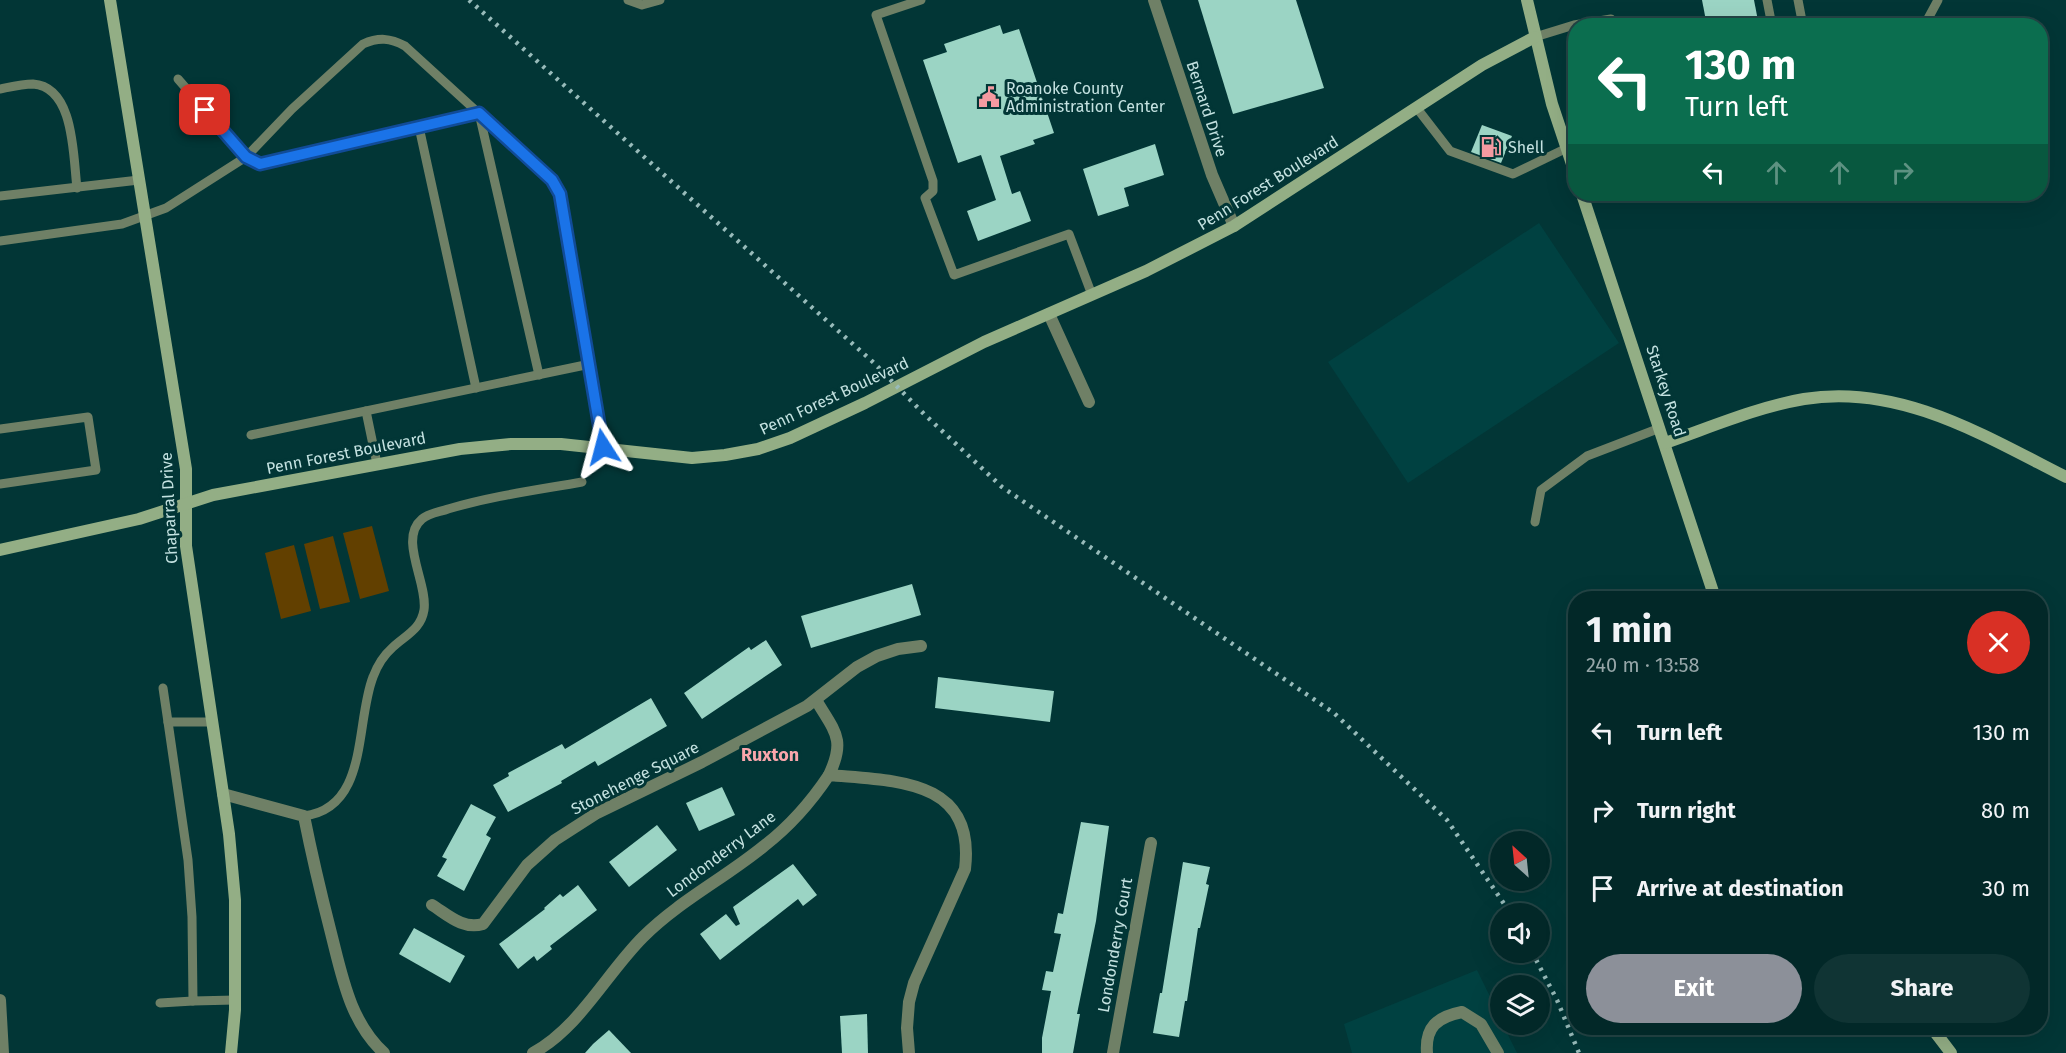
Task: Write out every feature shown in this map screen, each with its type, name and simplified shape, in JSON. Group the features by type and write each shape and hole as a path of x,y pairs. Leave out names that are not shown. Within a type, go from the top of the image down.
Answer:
{"street":[{"name":"Chaparral Drive","path":"110,0 186,469 186,546 223,794 235,900 235,1000 231,1053"},
{"name":"Bernard Drive","path":"1154,0 1212,175 1234,226"},
{"path":"1527,0 1552,104 1568,151"},
{"name":"Penn Forest Boulevard","path":"0,550 139,519 213,495 460,449 510,444 561,444 692,458 758,449 790,438 865,404 984,342 1199,245 1234,226 1482,65 1535,37"},
{"name":"Starkey Road","path":"1584,201 1713,591"},
{"path":"1049,314 1089,402"},
{"path":"1665,443 1773,406 1815,398 1867,398 1924,410 1979,433 2066,477"},
{"name":"Stonehenge Square","path":"432,905 464,926 473,927 483,924 527,865 555,840 597,813 702,762 816,700 856,667 877,656 898,649 921,646"},
{"path":"816,700 839,744 838,756 829,776 893,781 930,791 956,815 964,834 967,850 965,869 914,983 909,1002 909,1053"},
{"name":"Londonderry Lane","path":"533,1053 557,1037 572,1022 644,937 685,901 763,847 792,821 815,796 829,776"},
{"path":"223,794 260,802 304,816 316,876 347,994 358,1020 374,1044 384,1053"},
{"name":"Londonderry Court","path":"1113,1053 1151,843"},
{"path":"0,1000 3,1053"},
{"path":"1427,1053 1426,1038 1433,1026 1449,1015 1462,1012 1481,1024 1498,1053"},
{"path":"1937,1035 1951,1053"}],"lane":[{"path":"628,0 642,4 660,0"},
{"path":"921,0 876,15 933,181 933,191 925,198 954,275 1069,234 1092,295"},
{"path":"1767,0 1770,18"},
{"path":"1798,0 1801,18"},
{"path":"1928,18 1938,0"},
{"path":"1535,37 1568,27"},
{"path":"0,241 122,224 145,217 202,187 246,157 292,108 363,44 374,39 394,40 405,46 552,180 560,194 603,447"},
{"path":"178,79 246,157 260,164 479,113"},
{"path":"0,88 39,85 62,102 67,114 77,188"},
{"path":"1416,107 1450,151 1513,174 1567,148"},
{"path":"479,113 538,375"},
{"path":"418,127 476,388"},
{"path":"0,196 140,180"},
{"path":"251,435 590,364"},
{"path":"366,411 378,464"},
{"path":"0,429 88,417 96,470 0,484"},
{"path":"1535,522 1541,490 1587,456 1660,428"},
{"path":"304,816 320,814 339,801 355,767 372,679 379,663 392,647 410,635 424,612 424,601 412,541 415,528 422,519 476,501 582,482"},
{"path":"163,688 188,860 192,916 193,1001"},
{"path":"168,722 212,722"},
{"path":"160,1003 235,1000"}],"shaded area":[{"path":"1539,223 1619,343 1408,483 1328,362"},
{"path":"372,526 389,591 360,599 343,533"},
{"path":"333,536 350,602 320,609 304,544"},
{"path":"294,545 311,611 281,619 265,553"},
{"path":"1477,970 1490,997 1490,1035 1508,1035 1517,1053 1352,1053 1344,1024"}],"building":[{"path":"1198,0 1296,0 1324,88 1233,114"},
{"path":"1702,0 1754,0 1757,18 1705,18"},
{"name":"Roanoke County Administration Center","path":"1000,25 1003,34 1019,29 1054,133 1033,140 1035,144 1000,156 1012,194 1020,191 1031,221 978,241 967,211 996,200 981,155 958,163 923,60 947,52 944,44"},
{"path":"1482,125 1512,136 1501,163 1471,152"},
{"path":"1155,144 1164,175 1124,188 1129,206 1098,216 1083,169"},
{"path":"912,584 921,615 811,648 801,616"},
{"path":"766,640 782,665 702,719 684,693 749,647 751,650"},
{"path":"938,677 1054,691 1050,722 935,708"},
{"path":"651,698 667,726 598,766 595,761 561,781 562,783 508,812 493,785 509,776 508,773 562,744 565,749"},
{"path":"722,787 735,815 699,831 686,803"},
{"path":"471,804 496,817 486,835 491,838 464,891 437,876 447,859 442,857"},
{"path":"1081,822 1109,826 1096,921 1077,1014 1080,1014 1073,1053 1042,1053 1042,1038 1051,991 1042,990 1046,971 1053,972 1061,934 1054,933 1058,913 1063,914"},
{"path":"657,825 677,850 629,887 609,862"},
{"path":"1183,862 1210,867 1206,884 1209,885 1200,928 1198,928 1179,1037 1153,1033 1160,993 1162,993"},
{"path":"793,864 817,895 803,906 798,899 720,960 700,934 726,914 736,926 740,924 733,907"},
{"path":"578,885 597,910 550,946 552,949 537,961 534,956 518,969 499,944 545,909 560,894 563,897"},
{"path":"414,928 465,956 450,983 399,954"},
{"path":"867,1014 868,1053 842,1053 840,1016"},
{"path":"609,1030 631,1053 585,1053 593,1044"}],"railway":[{"path":"469,0 874,363 924,414 1002,487 1334,713 1447,820 1504,903"},
{"path":"1538,963 1568,1026"},
{"path":"1572,1035 1579,1053"}],"place":[{"name":"Roanoke County Administration Center","path":"989,97"},
{"name":"Shell","path":"1491,147"}],"district":[{"name":"Ruxton","path":"770,755"}],"route":[{"path":"205,110 246,157 260,164 479,113 552,180 560,194 603,447"}]}
